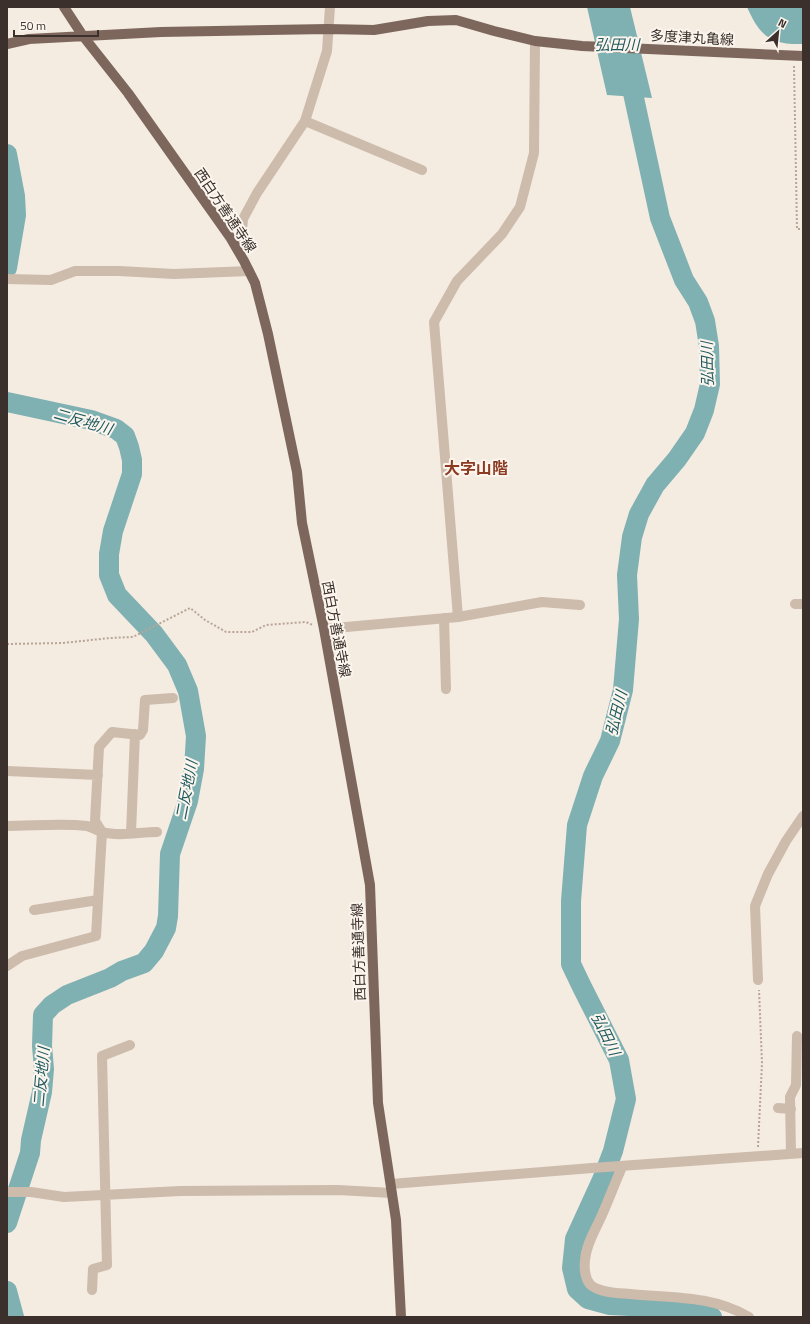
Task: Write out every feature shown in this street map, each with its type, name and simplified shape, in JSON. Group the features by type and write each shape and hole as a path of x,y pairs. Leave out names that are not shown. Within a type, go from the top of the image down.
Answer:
{"main road":[{"name":"西白方善通寺線","path":"64,7 83,36 128,93 230,238 255,283 268,334 297,472 302,523 324,629 370,885 378,1103 396,1220 401,1317"},
{"name":"多度津丸亀線","path":"7,44 29,39 161,32 328,29 374,30 428,21 456,20 494,31 535,40 582,46 798,56"}],"street":[{"path":"240,254 243,219 257,193 305,121 327,51 330,7"},
{"path":"458,617 434,322 457,281 502,234 520,207 534,153 535,40"},
{"path":"305,121 422,170"},
{"path":"12,279 51,280 75,271 119,271 174,274 249,271"},
{"path":"324,629 458,617 542,602 580,605"},
{"path":"444,618 446,689"},
{"path":"7,966 22,956 96,936 102,832 95,821 99,747 112,732 140,734 143,730 145,700 173,698"},
{"path":"131,833 135,734"},
{"path":"7,771 98,775"},
{"path":"758,980 755,906 768,874 786,841 803,816"},
{"path":"7,826 75,825 89,826 102,832 124,834 157,832"},
{"path":"34,910 98,900"},
{"path":"791,1154 790,1097 800,1086 797,1036"},
{"path":"92,1290 93,1269 107,1265 102,1056 130,1045"},
{"path":"778,1108 791,1109"},
{"path":"7,1192 31,1192 64,1197 180,1191 338,1190 392,1188 592,1168 803,1153"},
{"path":"621,1167 602,1216 594,1231 585,1259 586,1276 591,1285 599,1289 620,1293 702,1300 726,1306 749,1317"}],"path":[{"path":"798,56 797,229 803,229"},
{"path":"7,644 63,643 133,637 190,608 205,620 226,632 252,632 266,625 306,622 324,629"},
{"path":"757,1156 762,1063 758,980"}],"water":[{"name":"弘田川","path":"587,7 630,7 652,98 607,95"},
{"path":"747,7 803,7 803,44 782,43 768,37 757,25"}],"waterway":[{"name":"弘田川","path":"628,70 660,218 684,280 698,302 705,321 709,346 710,384 704,410 695,433 677,459 655,485 639,514 632,537 627,575 629,619 623,690 610,741 593,776 577,825 571,901 571,964 619,1060 626,1099 613,1151 602,1180 575,1239 572,1268 577,1289 588,1299 610,1305 670,1308 712,1317"},
{"name":"二反地川","path":"7,154 15,196 16,215 7,268"},
{"name":"二反地川","path":"7,402 91,420 116,429 125,436 132,460 132,474 113,531 109,554 109,575 117,595 154,634 177,665 188,691 196,736 194,769 188,801 170,854 168,916 166,928 154,951 144,963 67,995 52,1005 43,1015 42,1046 44,1069 42,1092 31,1140 30,1153 7,1223"},
{"name":"二反地川","path":"7,1291 14,1317"}],"district":[{"name":"大字山階","path":"476,468"}]}
